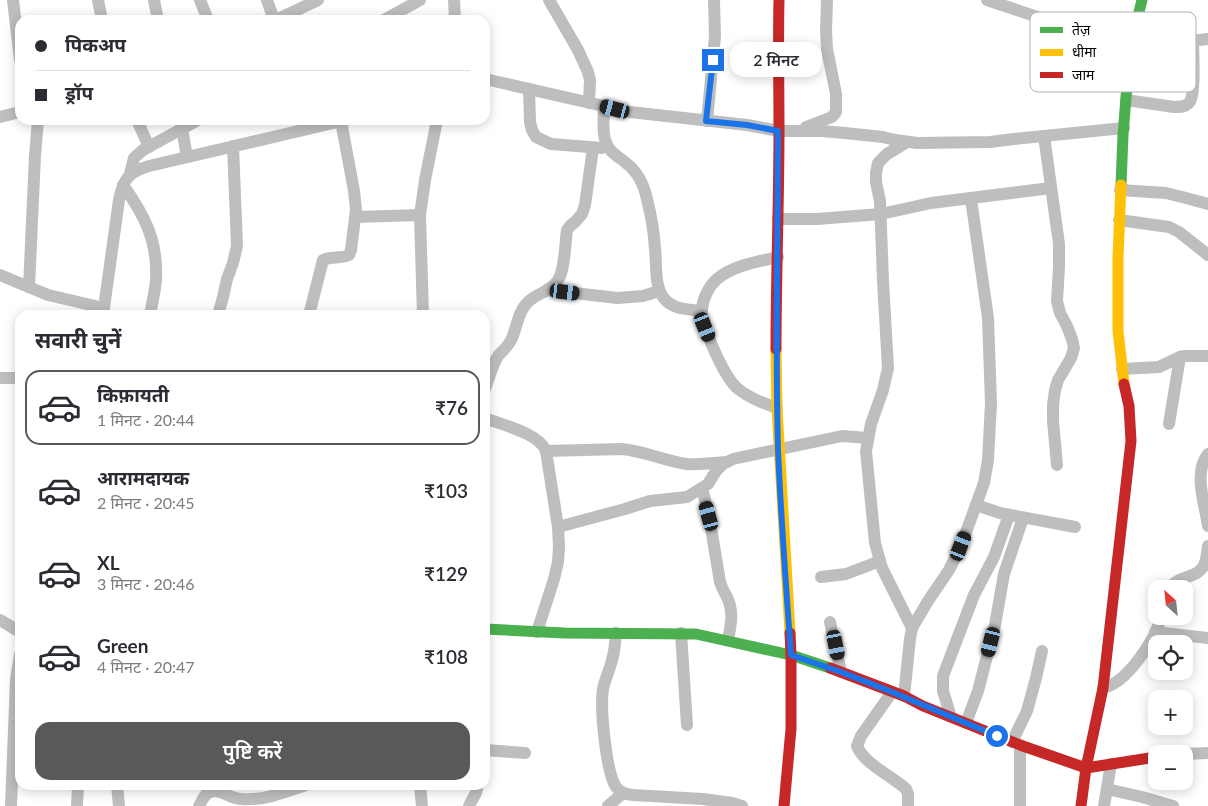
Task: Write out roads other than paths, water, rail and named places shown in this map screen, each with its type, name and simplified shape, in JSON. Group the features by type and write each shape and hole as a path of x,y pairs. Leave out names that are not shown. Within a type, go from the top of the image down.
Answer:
{"street":[{"path":"13,0 15,17"},
{"path":"98,0 101,15"},
{"path":"154,0 157,15"},
{"path":"200,0 206,15"},
{"path":"267,0 273,15"},
{"path":"286,15 318,0"},
{"path":"393,15 420,0"},
{"path":"454,0 455,15"},
{"path":"549,0 578,50 588,72 590,103"},
{"path":"706,121 716,24 714,0"},
{"path":"779,0 778,257 776,299 778,450 791,655 790,729 783,805"},
{"path":"797,131 826,120 836,112 836,94 827,49 827,0"},
{"path":"987,0 1030,14"},
{"path":"490,80 630,112 747,125 778,131 845,132 917,143 990,142 1124,128"},
{"path":"529,89 530,122 536,138 551,144 608,148"},
{"path":"1081,806 1086,768 1103,688 1132,441 1129,406 1122,369 1117,312 1120,190 1127,92"},
{"path":"1126,100 1182,107 1190,102 1193,92"},
{"path":"604,106 604,132 608,148 639,176 647,198 653,227 659,291 671,305 680,309 702,311"},
{"path":"0,117 15,113"},
{"path":"29,288 38,125"},
{"path":"139,125 149,147"},
{"path":"104,310 121,191 127,180 134,158 180,125"},
{"path":"181,125 188,157"},
{"path":"127,180 139,169 325,125"},
{"path":"310,310 323,260 344,257 349,255 351,250 356,201 344,125"},
{"path":"423,310 420,215 436,125"},
{"path":"1044,136 1059,244 1057,302 1074,348 1072,358 1058,380 1055,390 1053,421 1057,465"},
{"path":"907,142 887,154 878,163 876,173 881,214 888,368 866,451 875,543 882,568 912,628"},
{"path":"219,310 237,246 233,146"},
{"path":"490,375 501,352 509,345 513,338 523,308 528,302 554,286 559,279 567,230 582,214 585,205 593,148"},
{"path":"127,180 146,220 154,249 156,282 151,310"},
{"path":"778,219 817,219 881,214 931,203 1051,188"},
{"path":"1120,190 1166,193 1208,204"},
{"path":"908,806 906,789 866,759 857,746 861,736 898,694 912,628 949,570 961,546 984,483 988,460 991,403 988,318 971,198"},
{"path":"355,217 420,215"},
{"path":"1119,220 1169,227 1179,232 1208,255"},
{"path":"778,257 746,264 729,271 716,280 708,290 703,301 702,311 705,327 720,362 736,387 758,402 778,408"},
{"path":"0,275 29,288 97,310"},
{"path":"547,290 618,298 643,296 659,291"},
{"path":"1122,369 1159,367 1180,356 1208,356"},
{"path":"1169,424 1180,356"},
{"path":"0,378 15,378"},
{"path":"490,420 529,436 544,445 546,451 558,527 559,547 558,562 537,632"},
{"path":"558,527 650,501 687,497 708,484 723,464 733,459 842,436 868,438"},
{"path":"546,451 622,449 689,464 728,462"},
{"path":"1207,519 1200,476 1203,461 1208,454"},
{"path":"702,488 709,516 718,573 731,614 732,620 728,640"},
{"path":"976,505 1009,515 1075,528"},
{"path":"951,717 943,691 942,676 976,590 994,557 1009,515"},
{"path":"966,723 978,690 995,626 1004,574 1023,518"},
{"path":"1178,580 1204,573 1203,568 1206,563 1208,546"},
{"path":"821,577 846,574 880,561"},
{"path":"0,620 15,629"},
{"path":"830,622 841,672"},
{"path":"1103,688 1115,684 1123,678 1139,660 1158,625"},
{"path":"490,629 537,632 681,633 728,640 791,655 841,672 1016,744 1086,768 1148,758"},
{"path":"1155,632 1208,638"},
{"path":"616,633 612,661 603,687 602,714 607,758 614,783 618,789 640,801 703,799 742,806"},
{"path":"681,633 687,725"},
{"path":"1020,806 1016,744 1027,711 1042,651"},
{"path":"11,806 15,704"},
{"path":"490,750 525,753"},
{"path":"1193,754 1208,753"},
{"path":"1104,806 1111,764"},
{"path":"1107,789 1173,806"},
{"path":"77,806 78,790"},
{"path":"117,790 119,806"},
{"path":"200,806 203,798 210,790"},
{"path":"214,790 236,799 270,797 280,800 297,790"},
{"path":"420,790 422,806"},
{"path":"469,806 477,790"},
{"path":"608,806 623,793"}]}
